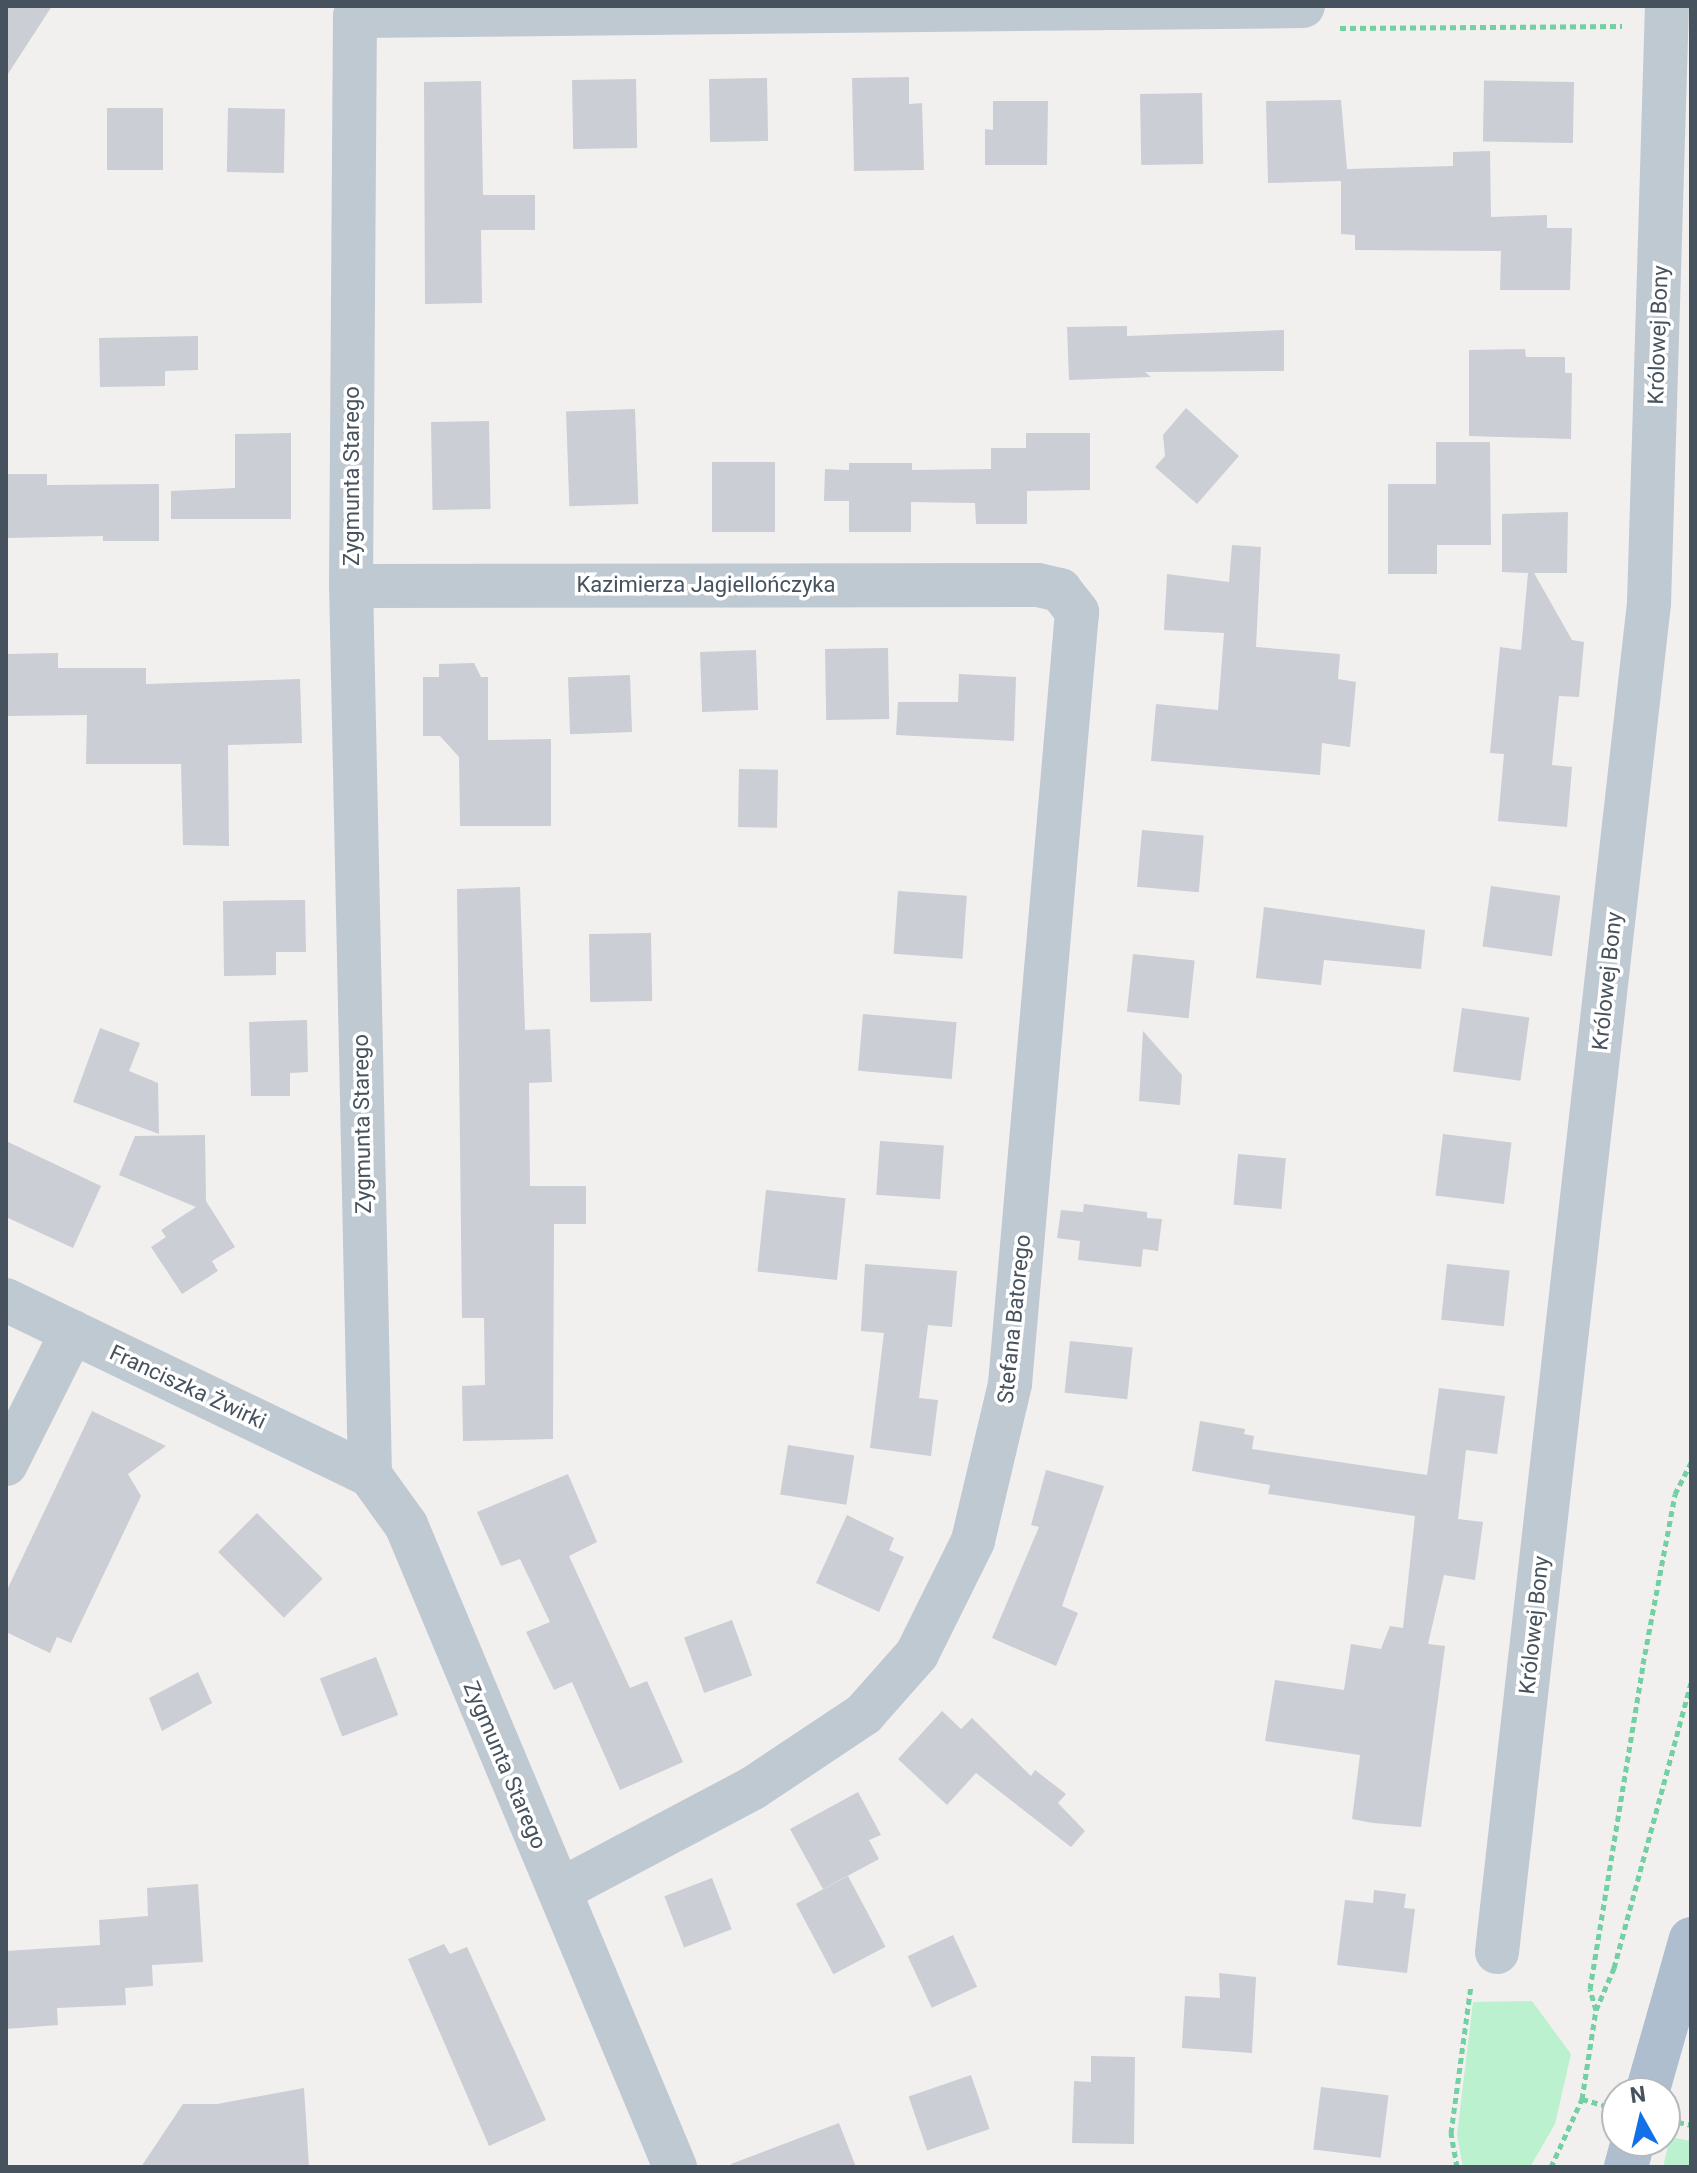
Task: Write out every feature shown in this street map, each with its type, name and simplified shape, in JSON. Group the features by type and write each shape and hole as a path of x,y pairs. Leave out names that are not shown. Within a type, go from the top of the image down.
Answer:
{"main road":[{"path":"1652,2077 1691,1939"}],"street":[{"name":"Zygmunta Starego","path":"675,2167 406,1525 370,1475 351,586 355,16 1303,6"},
{"name":"Królowej Bony","path":"1485,1961 1649,604 1667,6"},
{"name":"Kazimierza Jagiellończyka","path":"351,586 1038,585 1060,590"},
{"name":"Stefana Batorego","path":"560,1890 753,1788 864,1714 917,1654 973,1541 1010,1384 1077,612 1060,590"},
{"name":"Franciszka Żwirki","path":"6,1300 370,1475"},
{"path":"6,1464 72,1332"}],"path":[{"path":"1596,2010 1590,1989 1643,1664 1675,1494 1691,1462"},
{"path":"1551,2167 1582,2099 1596,2010 1614,1968 1691,1683"},
{"path":"1457,2167 1451,2133 1485,1961"},
{"path":"1582,2099 1601,2104"}],"green space":[{"path":"1532,2001 1571,2054 1555,2124 1530,2167 1463,2167 1457,2135 1473,2002"},
{"path":"1681,2139 1691,2141 1691,2167 1663,2167 1665,2157 1681,2157"}],"building":[{"path":"6,6 52,6 6,77"},
{"path":"909,77 909,104 922,103 924,170 854,171 852,78"},
{"path":"767,78 768,141 710,142 709,79"},
{"path":"636,79 637,148 573,149 572,80"},
{"path":"1484,80 1574,82 1573,143 1483,141"},
{"path":"481,81 483,195 535,195 535,230 481,230 482,303 425,304 424,82"},
{"path":"1202,93 1203,164 1141,165 1140,94"},
{"path":"1341,100 1347,169 1453,166 1453,152 1490,151 1491,217 1547,215 1547,228 1572,228 1570,290 1500,290 1501,251 1355,250 1355,235 1341,234 1341,181 1268,183 1266,101"},
{"path":"993,101 1048,101 1047,165 985,165 985,129 993,130"},
{"path":"107,108 163,108 163,170 107,170"},
{"path":"228,108 285,109 284,173 227,172"},
{"path":"1127,326 1127,336 1284,330 1284,371 1145,372 1151,377 1069,380 1067,327"},
{"path":"198,336 198,370 165,371 165,386 100,387 99,338"},
{"path":"1525,349 1526,357 1565,357 1565,373 1572,373 1571,439 1469,436 1469,350"},
{"path":"1186,408 1239,456 1197,504 1155,467 1165,456 1163,435"},
{"path":"635,409 638,504 569,506 566,411"},
{"path":"489,421 491,509 433,510 431,422"},
{"path":"291,433 291,519 171,519 171,491 235,488 235,434"},
{"path":"1026,433 1090,433 1090,490 1027,491 1027,524 976,524 975,503 911,502 911,532 849,532 849,501 824,501 825,469 849,470 849,463 912,463 912,470 991,469 991,448 1026,448"},
{"path":"1436,442 1490,442 1491,545 1437,545 1437,574 1388,574 1388,484 1436,484"},
{"path":"712,462 775,462 775,532 712,532"},
{"path":"6,474 47,474 47,485 159,484 159,541 103,541 103,536 6,538"},
{"path":"1568,512 1567,573 1534,573 1572,640 1584,642 1579,697 1559,696 1552,765 1572,767 1567,827 1498,821 1504,754 1490,753 1500,647 1521,650 1528,573 1502,572 1502,514"},
{"path":"1232,545 1261,547 1256,647 1340,654 1338,679 1356,682 1350,747 1322,743 1320,775 1151,761 1156,704 1218,710 1224,633 1164,630 1167,574 1229,582"},
{"path":"888,648 889,719 826,720 825,649"},
{"path":"756,650 758,710 702,712 700,652"},
{"path":"58,653 58,668 146,668 146,684 300,679 302,743 228,745 229,846 183,845 181,764 86,764 87,715 6,716 6,654"},
{"path":"474,663 481,677 488,677 488,740 551,739 551,826 460,826 459,757 440,736 423,736 423,677 439,677 439,664"},
{"path":"959,674 1016,677 1014,741 896,735 898,702 958,702"},
{"path":"630,675 632,732 570,734 568,677"},
{"path":"739,769 778,770 777,828 738,827"},
{"path":"1142,830 1204,835 1199,892 1137,887"},
{"path":"1491,886 1560,896 1552,956 1483,946"},
{"path":"520,887 525,1030 550,1029 552,1082 529,1083 530,1186 586,1186 586,1224 554,1224 553,1439 463,1441 462,1386 485,1385 484,1318 462,1318 457,889"},
{"path":"898,891 967,896 962,959 894,954"},
{"path":"305,900 306,952 276,952 276,975 224,976 223,901"},
{"path":"1264,907 1425,930 1421,969 1324,960 1321,985 1256,978"},
{"path":"651,933 652,1001 590,1002 589,934"},
{"path":"1133,954 1195,960 1189,1018 1127,1012"},
{"path":"1462,1008 1529,1017 1520,1081 1453,1071"},
{"path":"863,1014 957,1022 952,1079 858,1071"},
{"path":"307,1020 308,1072 290,1073 290,1096 251,1096 249,1022"},
{"path":"100,1028 140,1043 129,1071 158,1083 159,1134 73,1102"},
{"path":"1143,1031 1182,1075 1180,1105 1139,1101"},
{"path":"1443,1134 1511,1142 1504,1204 1435,1196"},
{"path":"205,1135 206,1201 235,1247 212,1261 218,1271 182,1294 151,1247 166,1237 161,1230 196,1207 119,1175 135,1136"},
{"path":"6,1141 101,1186 73,1248 6,1217"},
{"path":"880,1141 944,1145 940,1199 876,1195"},
{"path":"1238,1154 1286,1158 1281,1209 1234,1205"},
{"path":"766,1190 846,1198 837,1280 757,1272"},
{"path":"1084,1204 1147,1212 1147,1218 1162,1219 1158,1251 1143,1249 1141,1267 1078,1260 1080,1241 1057,1238 1061,1210 1083,1212"},
{"path":"865,1264 957,1271 952,1327 928,1325 919,1398 938,1400 931,1456 870,1448 884,1333 861,1331"},
{"path":"1447,1264 1510,1271 1504,1326 1441,1320"},
{"path":"1070,1341 1133,1348 1127,1399 1065,1393"},
{"path":"1439,1388 1505,1396 1497,1454 1466,1450 1458,1519 1483,1522 1475,1580 1444,1575 1428,1644 1445,1646 1421,1827 1373,1823 1352,1819 1360,1755 1265,1741 1275,1680 1344,1690 1351,1644 1381,1649 1390,1626 1403,1628 1415,1516 1268,1494 1270,1485 1192,1471 1200,1421 1245,1429 1244,1434 1254,1436 1252,1449 1427,1475"},
{"path":"92,1411 166,1446 128,1474 141,1496 71,1643 57,1637 50,1653 6,1632 6,1592"},
{"path":"788,1445 854,1455 846,1505 780,1494"},
{"path":"1046,1470 1104,1486 1062,1606 1078,1613 1056,1666 992,1638 1039,1527 1031,1525"},
{"path":"568,1474 597,1542 569,1556 630,1688 647,1681 683,1762 620,1790 572,1682 554,1690 526,1632 550,1622 520,1559 501,1566 477,1512"},
{"path":"257,1513 323,1579 284,1618 218,1552"},
{"path":"847,1515 894,1538 889,1550 904,1557 879,1612 816,1583"},
{"path":"732,1620 752,1675 704,1693 684,1637"},
{"path":"376,1657 398,1715 342,1736 320,1679"},
{"path":"198,1672 212,1703 162,1731 149,1698"},
{"path":"942,1711 961,1729 972,1718 1031,1776 1035,1770 1066,1794 1058,1803 1085,1831 1071,1847 976,1773 947,1805 898,1759"},
{"path":"858,1792 881,1835 869,1840 879,1859 823,1889 790,1829"},
{"path":"848,1876 886,1947 833,1974 796,1904"},
{"path":"712,1878 732,1929 684,1948 664,1896"},
{"path":"198,1884 203,1962 152,1965 153,1986 125,1988 126,2005 57,2008 58,2025 6,2029 6,1951 100,1945 99,1920 148,1916 147,1888"},
{"path":"1374,1890 1406,1894 1404,1908 1415,1909 1407,1973 1337,1965 1345,1900 1373,1903"},
{"path":"953,1935 977,1987 932,2008 908,1956"},
{"path":"444,1944 450,1954 467,1947 546,2120 489,2146 408,1959"},
{"path":"1219,1973 1256,1977 1252,2053 1182,2048 1185,1996 1220,1998"},
{"path":"1091,2056 1135,2057 1134,2144 1072,2143 1074,2081 1091,2082"},
{"path":"971,2075 990,2129 927,2150 909,2096"},
{"path":"1321,2087 1388,2095 1381,2158 1313,2150"},
{"path":"304,2088 309,2167 141,2167 183,2104 217,2104"},
{"path":"839,2123 856,2167 732,2167 731,2164"}]}
